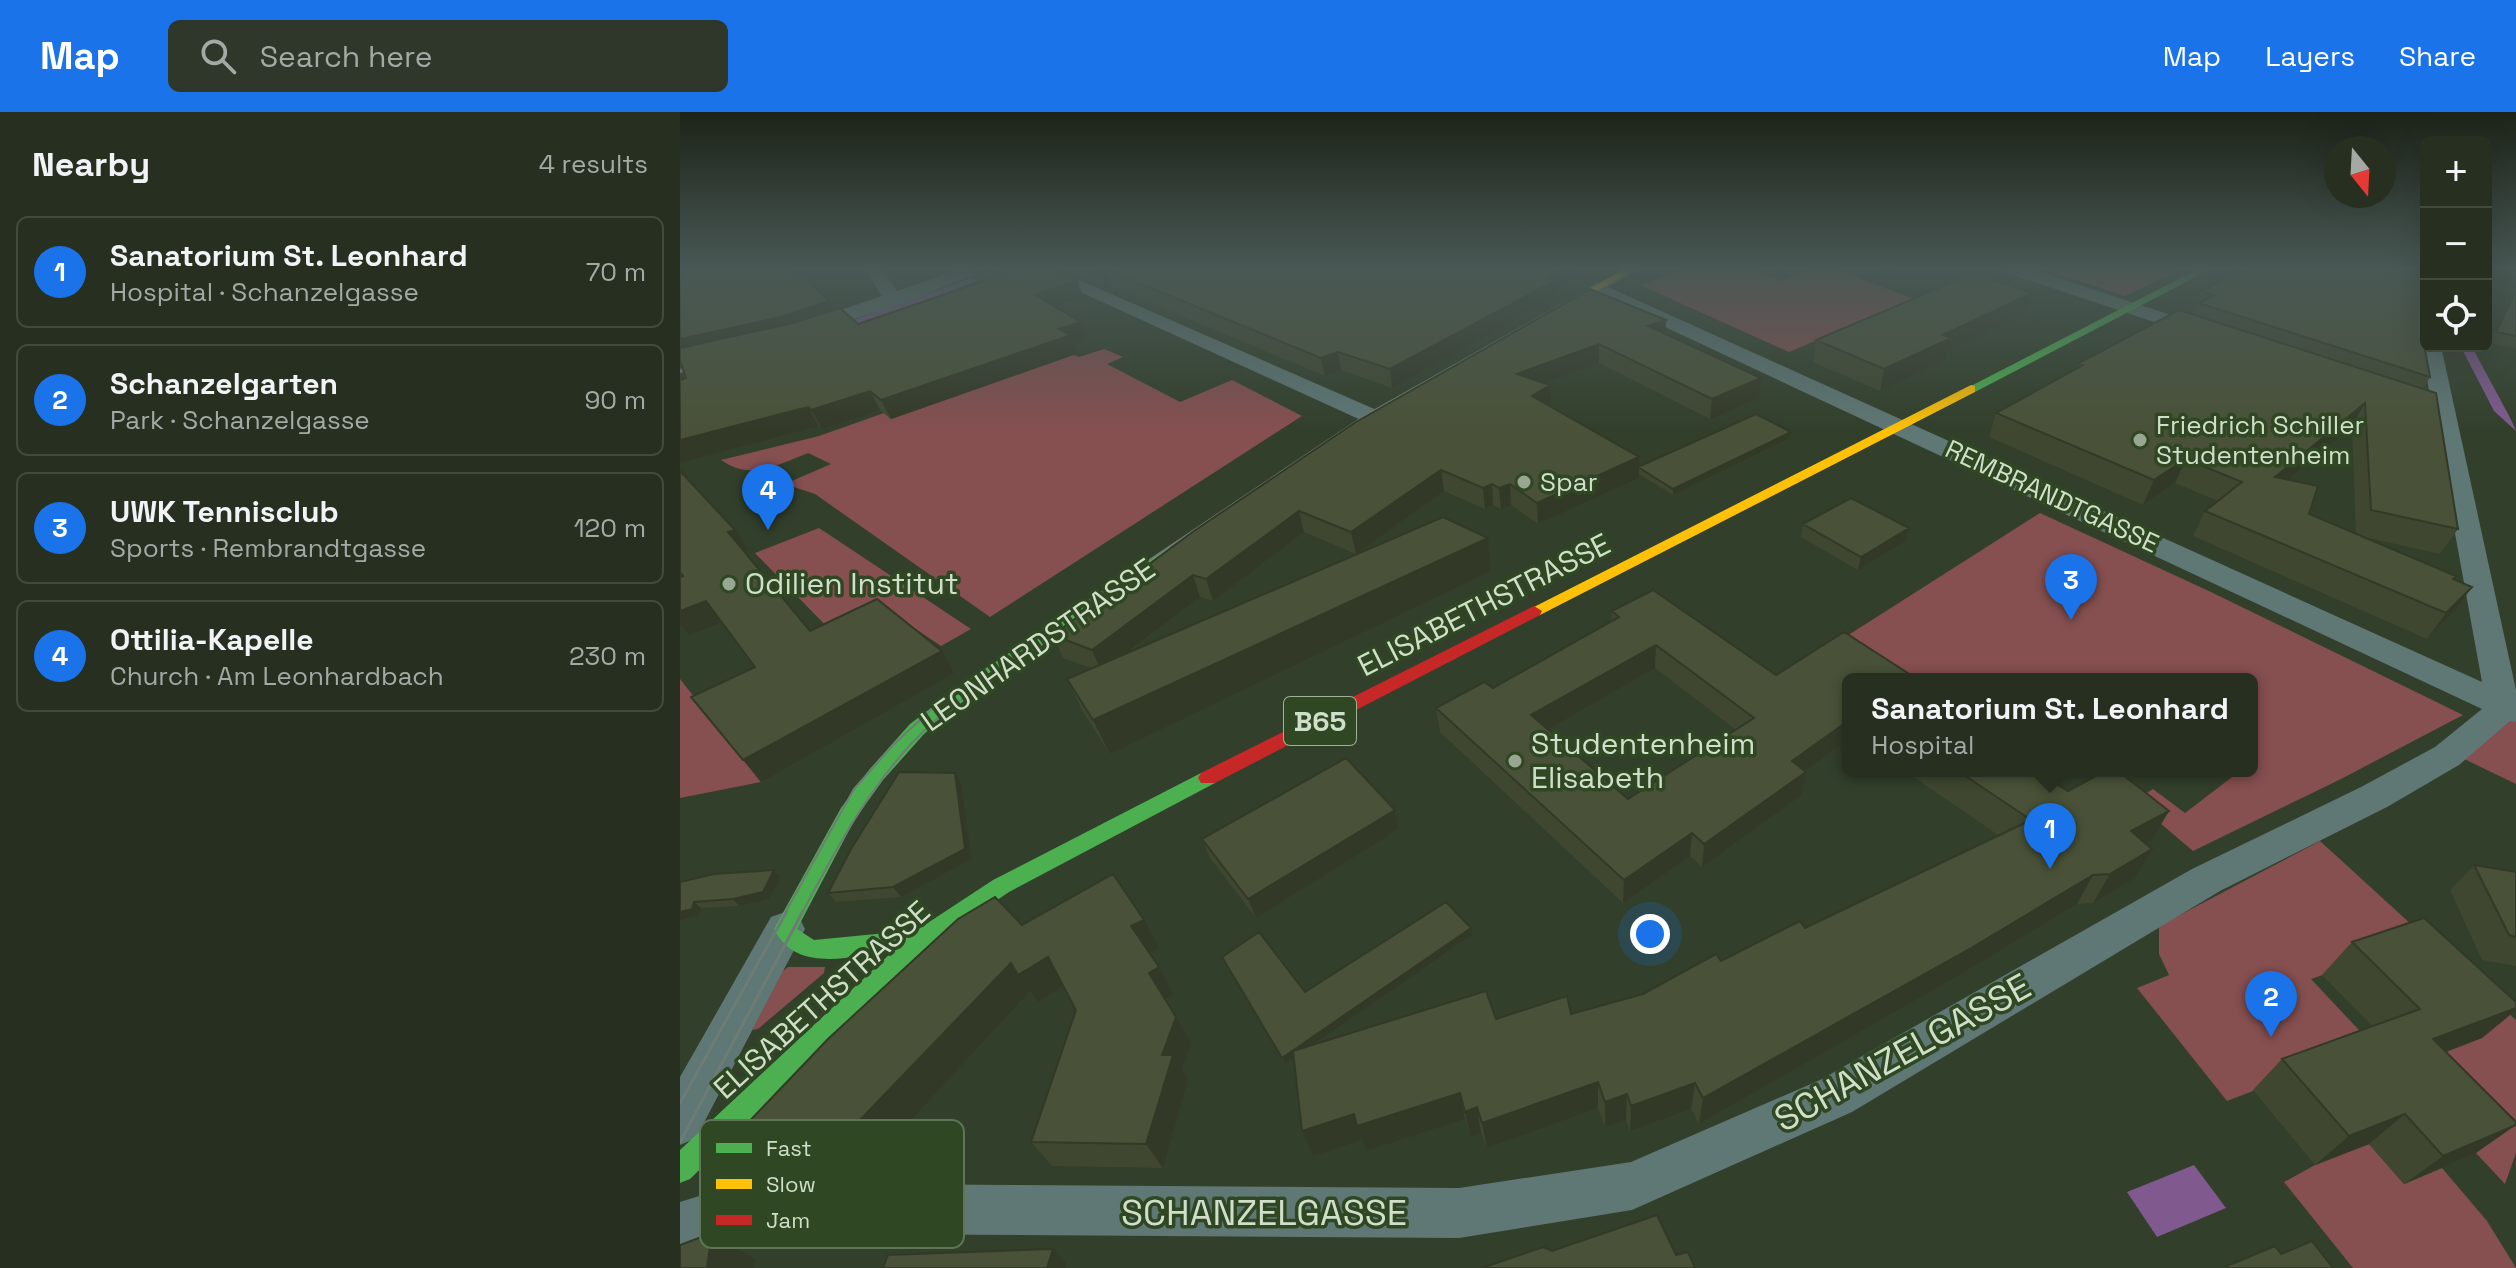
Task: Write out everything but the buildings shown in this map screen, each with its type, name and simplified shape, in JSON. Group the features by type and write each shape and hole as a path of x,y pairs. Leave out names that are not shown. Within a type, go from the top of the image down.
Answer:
{"main road":[{"path":"1520,332 1536,323"},
{"name":"ELISABETHSTRASSE","path":"731,1120 921,939 1001,886 1898,424 2102,323"},
{"name":"LEONHARDSTRASSE","path":"785,929 825,856 876,775 917,729 971,686 1183,542"},
{"path":"785,929 790,938 812,950 921,939"},
{"name":"ELISABETHSTRASSE","path":"680,1169 700,1150"}],"street":[{"path":"793,333 824,323"},
{"path":"1160,323 1371,417"},
{"name":"REMBRANDTGASSE","path":"1674,323 2511,709"},
{"path":"2176,323 2226,340"},
{"path":"2432,352 2511,709"},
{"path":"2416,403 2445,413"},
{"name":"SCHANZELGASSE","path":"964,1210 1459,1213 1632,1186 1836,1096 2206,880 2374,797 2447,756 2511,709"},
{"name":"LEONHARDSTRASSE","path":"680,1122 785,929"},
{"name":"SCHANZELGASSE","path":"680,1227 700,1221"}],"shaded area":[{"path":"845,323 861,323 762,355 680,373 680,369"},
{"path":"1724,323 1858,323 1789,352"},
{"path":"1104,349 1123,357 1107,364 1180,402 1232,380 1302,416 990,617 815,494 785,484 831,464 808,453 775,466 754,470 732,466 721,460 819,436 884,413 891,419 1074,355 1079,357"},
{"path":"2464,352 2475,352 2516,431 2494,411"},
{"path":"2040,513 2463,715 2193,851 2134,801 2153,789 2185,813 2232,777 2258,777 2258,673 1844,673 1828,648"},
{"path":"819,528 971,629 941,646 887,610 834,634 755,553"},
{"path":"680,679 761,782 680,798"},
{"path":"2516,715 2516,784 2458,756"},
{"path":"2320,841 2516,1020 2516,1153 2505,1184 2398,1070 2393,951 2311,979 2373,1045 2227,1101 2137,988 2169,975 2159,954 2159,926"},
{"path":"788,967 825,967 824,973 758,1029 752,1030 783,971"},
{"path":"2369,1144 2404,1184 2442,1168 2487,1221 2516,1268 2353,1268 2284,1182 2315,1165"},
{"path":"2194,1165 2226,1208 2157,1237 2127,1192"}],"tram line":[{"path":"1054,624 1366,415 1529,323"},
{"path":"802,913 865,804 911,744 968,694 1073,624"},
{"path":"785,913 854,789 893,745 936,705"},
{"path":"680,1103 787,911"},
{"path":"680,1142 803,911"}],"traffic: fast":[{"path":"1971,389 2100,323"},
{"path":"921,939 812,950 790,938 785,929 848,814 876,775 917,729 971,686 1169,552"},
{"path":"731,1120 921,939 1001,886 1208,778"},
{"path":"680,1169 700,1150"}],"traffic: slow":[{"path":"1534,611 1971,389"}],"traffic: jam":[{"path":"1208,778 1534,611"}],"place":[{"name":"Friedrich Schiller Studentenheim","path":"2140,440"},
{"name":"Spar","path":"1524,482"},
{"name":"Ottilia-Kapelle","path":"768,530"},
{"name":"Odilien Institut","path":"729,584"},
{"name":"UWK Tennisclub","path":"2071,620"},
{"name":"Studentenheim Elisabeth","path":"1515,761"},
{"name":"Sanatorium St. Leonhard","path":"2050,869"},
{"name":"Schanzelgarten","path":"2271,1037"}]}
